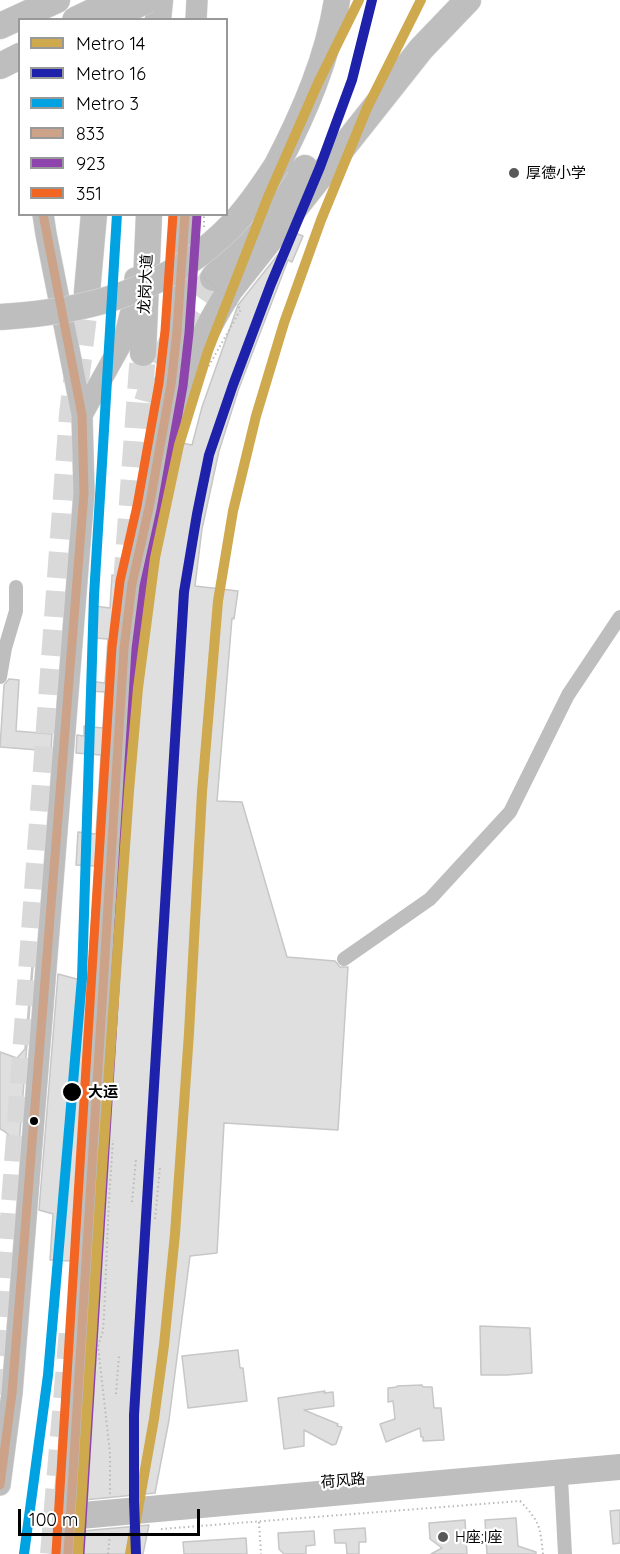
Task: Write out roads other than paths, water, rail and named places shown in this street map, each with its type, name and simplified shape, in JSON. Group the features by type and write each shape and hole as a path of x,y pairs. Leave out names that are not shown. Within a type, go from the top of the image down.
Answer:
{"highway":[{"path":"0,26 57,0"},
{"path":"82,18 148,0"},
{"path":"158,18 160,0"},
{"path":"0,317 30,315 106,301 160,280 189,262 228,229 256,196 277,165 294,132 324,52 337,0"},
{"path":"208,272 325,144 468,0"},
{"path":"0,54 18,46"},
{"path":"162,440 172,408 196,351 214,315 230,290 421,49"},
{"path":"0,66 18,57"},
{"path":"87,292 94,216"},
{"name":"龙岗大道","path":"143,353 149,216"}],"main road":[{"path":"152,18 153,0"},
{"path":"196,18 197,0"},
{"path":"0,1485 12,1393 84,494 82,415 43,216"},
{"path":"82,415 124,339 134,299 139,216"},
{"path":"68,1554 124,648 132,584 171,385 185,216"}],"street":[{"path":"0,677 5,648 16,611 16,587"},
{"path":"344,959 430,898 510,812 568,695 620,617"},
{"name":"荷风路","path":"116,1512 620,1461"},
{"name":"荷风路","path":"70,1516 620,1473"},
{"path":"561,1478 565,1554"}],"tunnel":[{"path":"147,402 174,337 213,278"},
{"path":"0,1395 72,414 87,292"},
{"path":"126,584 143,353"},
{"path":"53,1554 72,1330"}],"metro line":[{"name":"14","path":"78,1554 129,791 138,688 155,558 179,445 208,351 268,197 318,83 359,0"},
{"name":"16","path":"136,1554 134,1415 184,592 209,455 271,284 320,167 352,80 372,0"},
{"name":"14","path":"130,1554 154,1419 175,1234 202,792 218,601 233,511 256,416 284,323 321,220 367,108 421,0"},
{"name":"3","path":"24,1554 48,1375 82,978 94,596 117,216"}],"place":[{"name":"厚德小学","path":"514,173"},
{"name":"大运","path":"72,1092"},
{"name":"H座;I座","path":"443,1537"}]}
